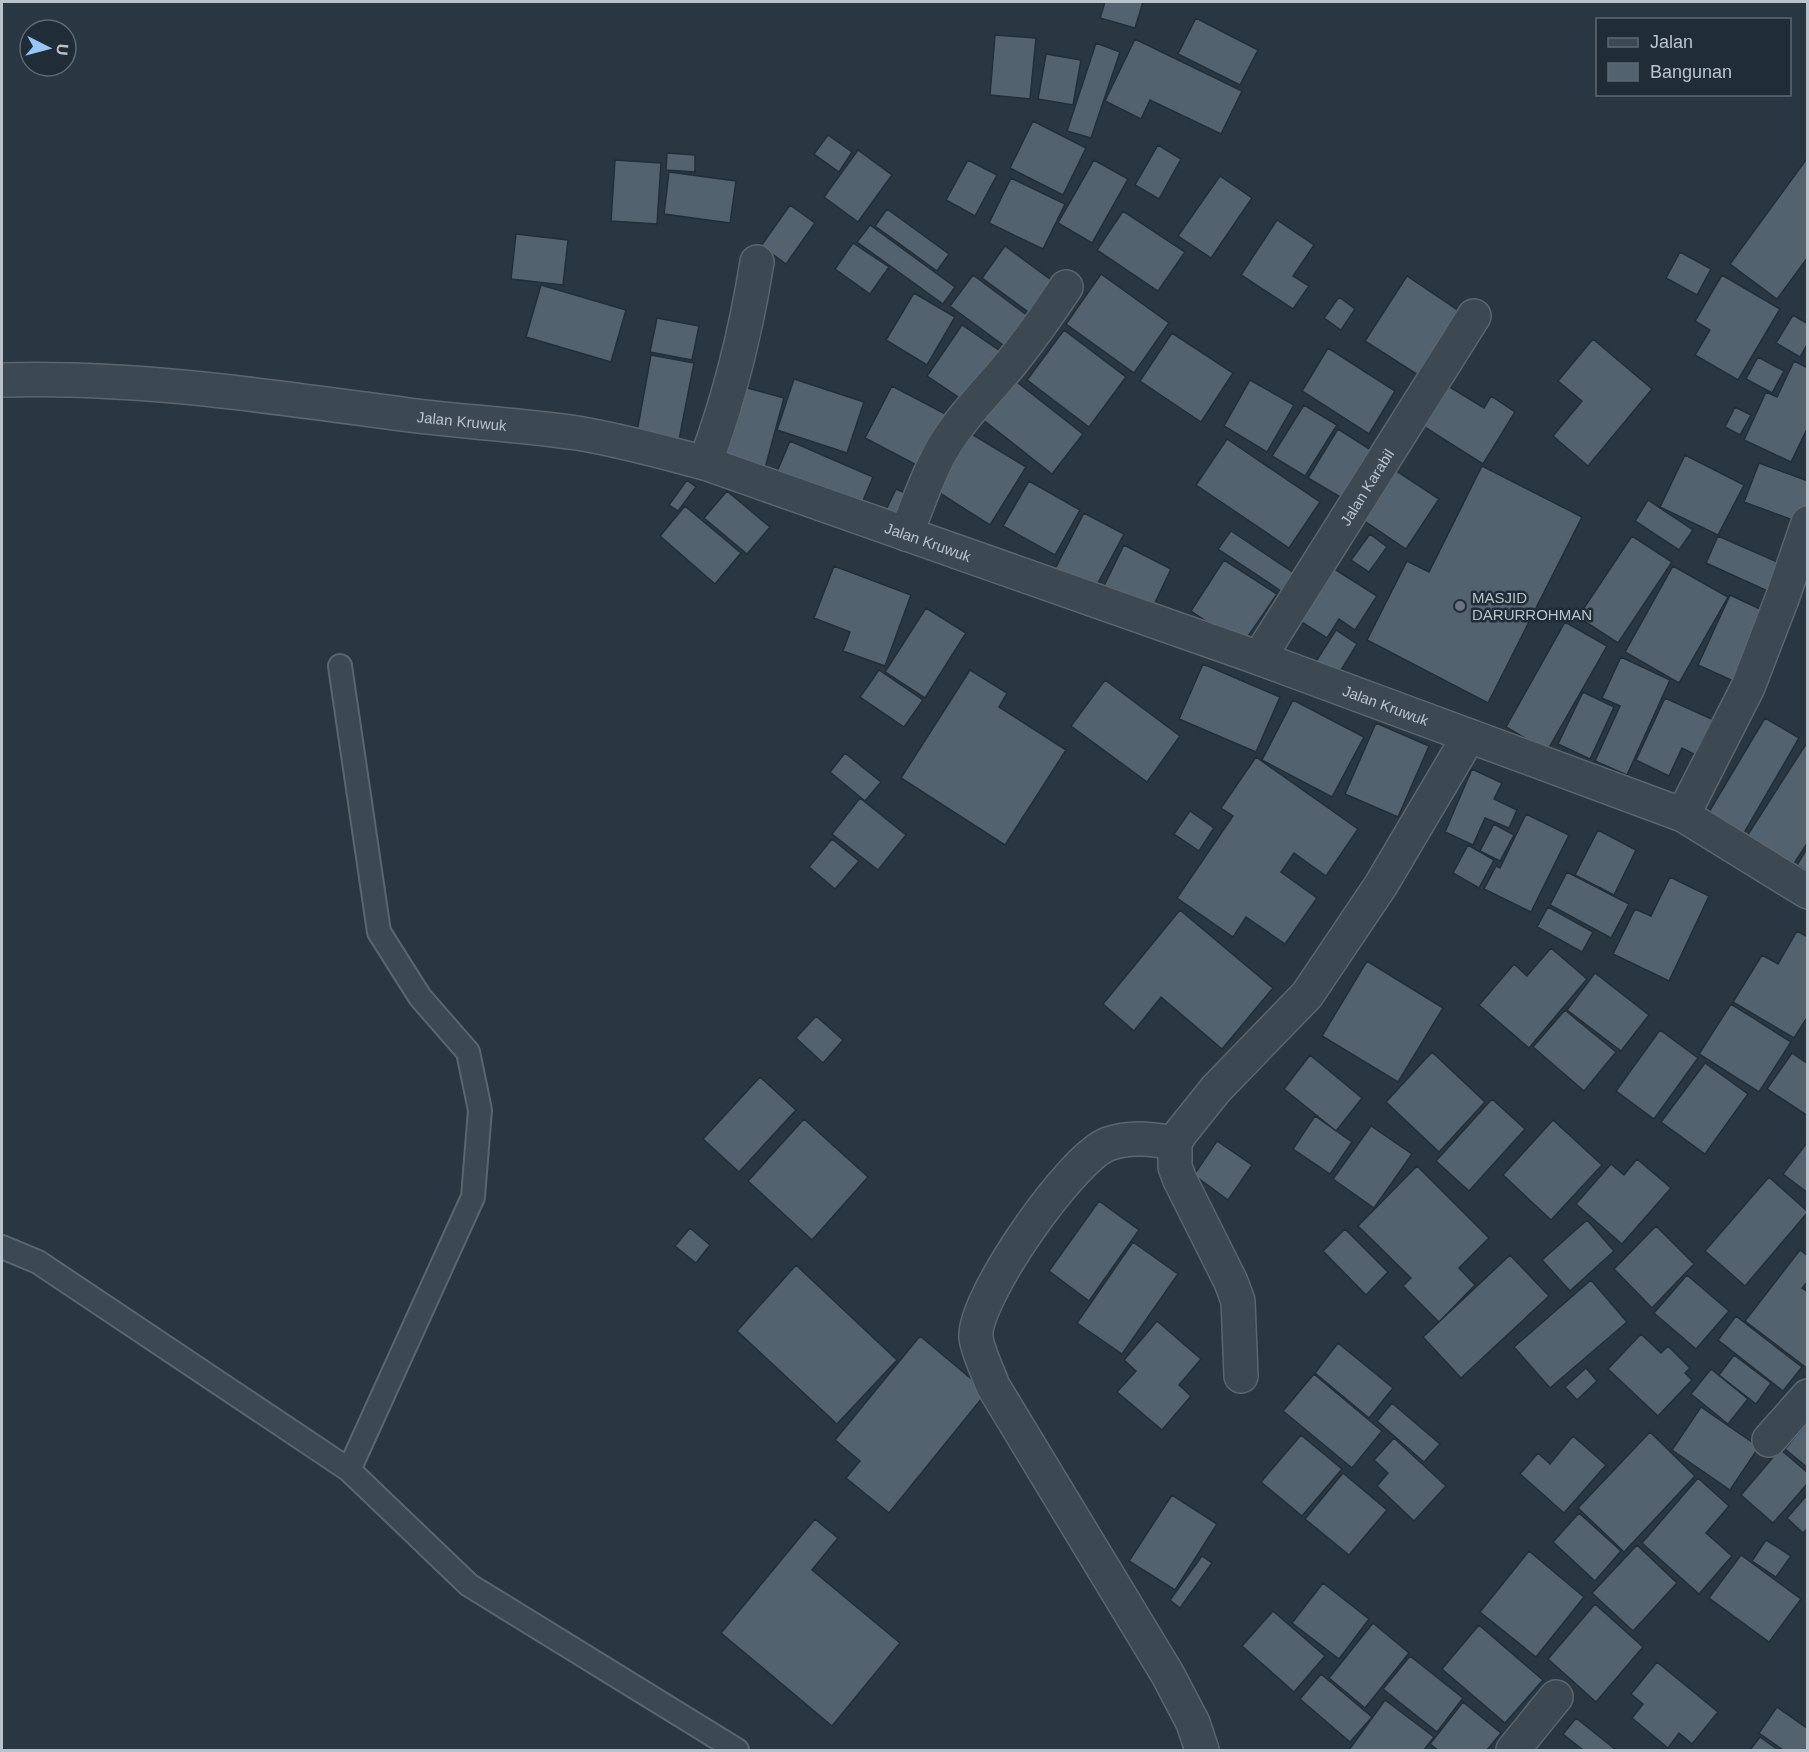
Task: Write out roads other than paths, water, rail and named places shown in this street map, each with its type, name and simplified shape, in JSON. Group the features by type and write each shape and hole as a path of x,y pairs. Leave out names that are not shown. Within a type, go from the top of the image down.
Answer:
{"street":[{"path":"705,463 723,416 739,358 757,262"},
{"path":"906,534 925,484 941,451 985,393 1011,364 1066,287"},
{"name":"Jalan Karabil","path":"1259,658 1474,315"},
{"name":"Jalan Kruwuk","path":"2,380 48,379 230,390 413,415 576,433 628,442 705,463 1259,658 1683,815 1808,892"},
{"path":"1683,815 1748,687 1808,523"},
{"path":"1241,1376 1238,1301 1231,1282 1180,1180 1175,1167 1175,1143 1216,1089 1307,995 1381,885 1469,736"},
{"path":"1175,1143 1142,1137 1106,1145 1082,1163 1038,1215 996,1283 978,1322 976,1338 993,1386 1168,1674 1192,1723 1202,1750"},
{"path":"1769,1440 1808,1396"},
{"path":"1513,1750 1556,1697"}],"lane":[{"path":"340,666 379,932 420,997 468,1052 480,1110 473,1197 349,1470"},
{"path":"2,1247 38,1262 349,1470 469,1585 737,1750"}],"place":[{"name":"MASJID DARURROHMAN","path":"1460,606"}]}
